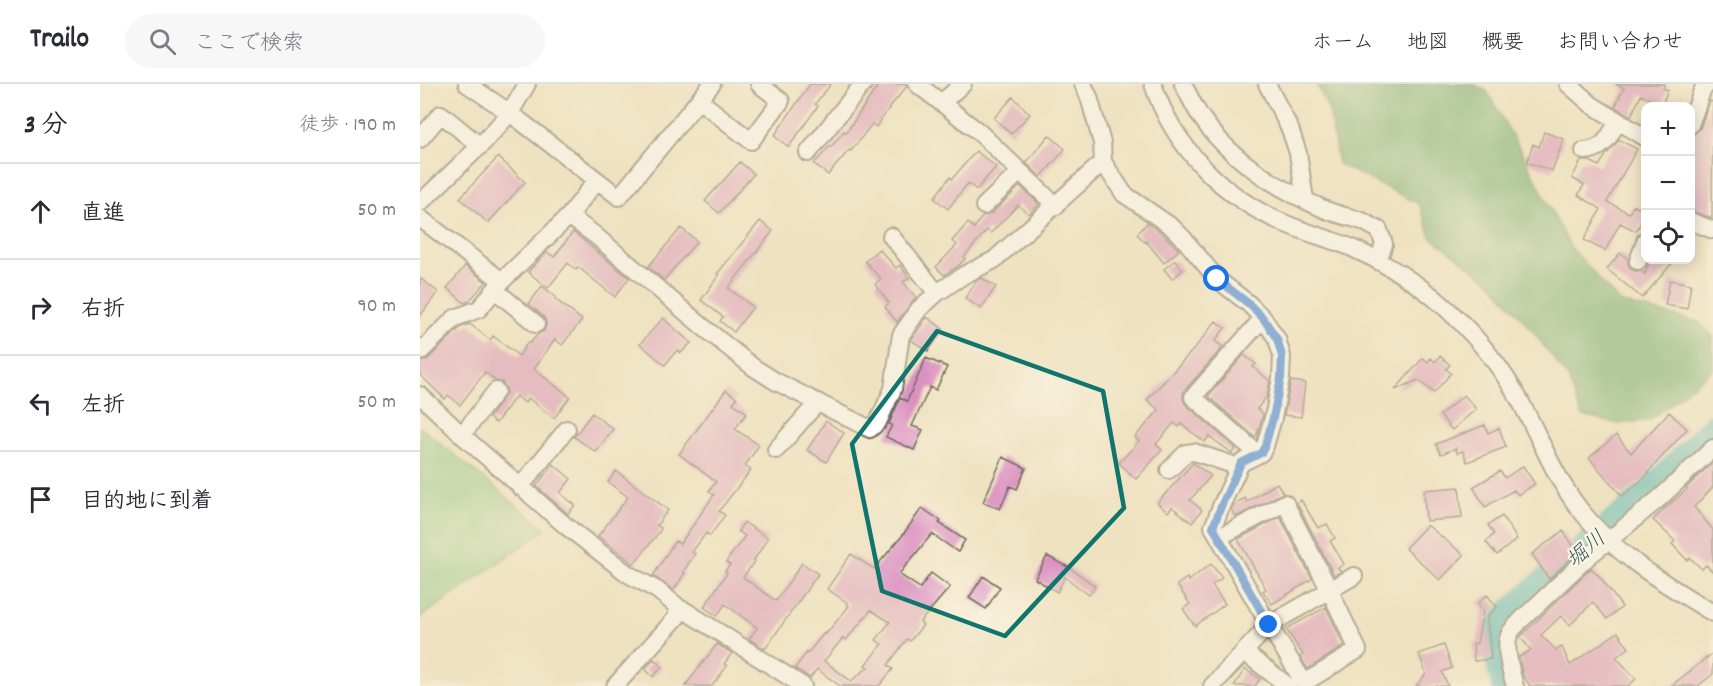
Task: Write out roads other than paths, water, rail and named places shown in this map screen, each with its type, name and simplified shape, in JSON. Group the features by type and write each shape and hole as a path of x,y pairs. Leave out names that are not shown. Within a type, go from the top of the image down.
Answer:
{"street":[{"path":"467,84 619,197 712,84"},
{"path":"420,203 510,114 527,84"},
{"path":"699,100 751,141 781,100 759,84"},
{"path":"808,153 863,84"},
{"path":"917,84 979,132 1056,206"},
{"path":"941,103 963,84"},
{"path":"1083,84 1102,142 1103,162 1124,194 1172,227 1217,279 1263,318 1277,339 1282,356 1281,378 1265,446 1258,454 1241,463 1213,527 1304,683 1358,650 1285,503 1219,537"},
{"path":"1153,84 1156,95 1180,139 1209,174 1228,190 1250,206 1287,225 1352,248 1405,276 1461,322 1500,368 1517,395 1561,482 1576,506 1602,536 1652,576 1713,613"},
{"path":"1183,84 1200,117 1220,140 1268,179 1305,200 1329,211 1362,221 1379,230 1384,244 1378,261"},
{"path":"1267,84 1290,129 1298,153 1305,200"},
{"path":"1568,84 1592,105 1641,135"},
{"path":"1695,109 1702,86"},
{"path":"420,139 441,114 480,146"},
{"path":"1584,151 1592,151 1605,143 1618,121"},
{"path":"569,216 753,367 870,429 878,422 894,389 902,335 919,309 937,293 964,275 994,260 1103,162"},
{"path":"984,206 1020,171"},
{"path":"420,352 454,318 479,309 498,285 569,216 597,180"},
{"path":"420,218 498,285 536,324"},
{"path":"1695,223 1713,230"},
{"path":"891,236 937,293"},
{"path":"1638,261 1641,250"},
{"path":"1258,454 1193,397 1263,318"},
{"path":"462,435 496,391"},
{"path":"420,395 566,526 628,574 657,590 677,606 677,617 615,686"},
{"path":"776,450 818,402"},
{"path":"520,487 567,429"},
{"path":"1515,686 1507,642 1510,633 1588,556 1602,536 1662,496 1713,448"},
{"path":"1169,470 1186,453 1194,452 1239,467"},
{"path":"1212,686 1269,625 1353,576"},
{"path":"677,610 684,610 803,686"},
{"path":"1244,652 1288,686"}],"waterway":[{"name":"堀川","path":"1504,686 1496,641 1498,630 1512,610 1647,494 1713,427"}]}
